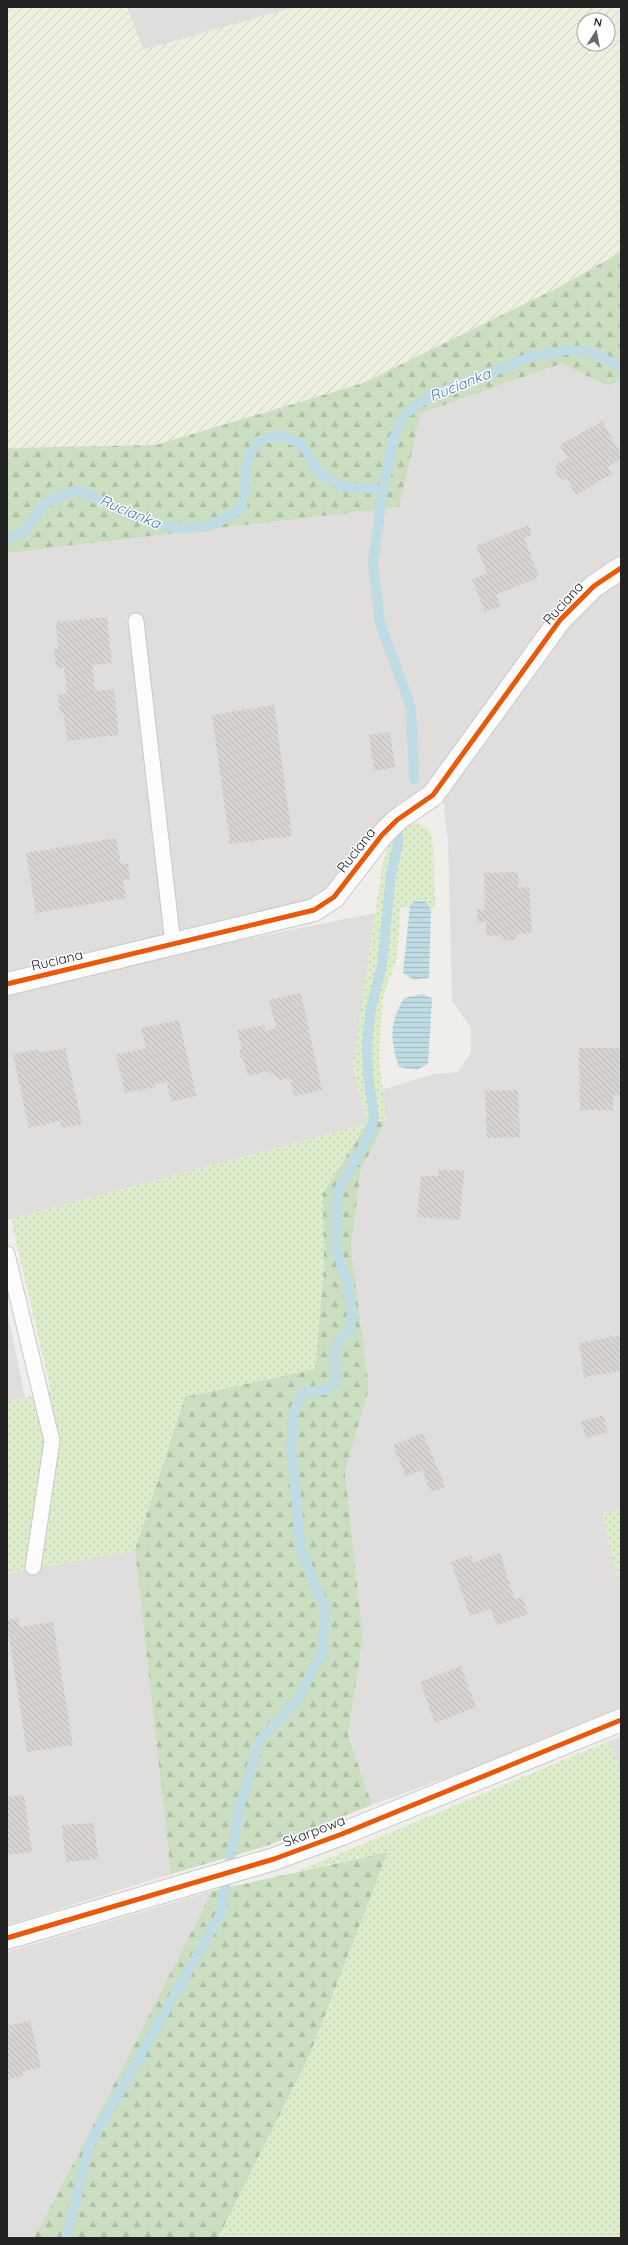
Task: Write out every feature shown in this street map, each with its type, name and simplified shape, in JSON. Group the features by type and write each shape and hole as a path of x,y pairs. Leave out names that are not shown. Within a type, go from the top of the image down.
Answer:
{"street":[{"name":"Ruciana","path":"7,984 314,910 334,897 382,835 396,820 433,795 560,620 594,586 621,568"},
{"name":"Skarpowa","path":"7,1938 274,1859 342,1834 621,1720"}],"lane":[{"path":"136,622 173,944"},
{"path":"7,1254 52,1441 33,1566"}],"shaded area":[{"path":"127,7 295,7 143,50"},
{"path":"562,364 609,386 621,380 621,560 430,781 416,795 399,803 325,892 309,901 7,975 7,553 398,507 421,413"},
{"path":"621,578 621,1509 602,1513 621,1591 621,1714 372,1805 348,1735 363,1638 345,1472 369,1389 351,1247 361,1169 386,1120 381,1090 433,1074 458,1072 471,1053 471,1028 452,1001 448,841 443,797 569,625 601,592"},
{"path":"375,913 353,1066 367,1124 7,1220 7,992 187,951"},
{"path":"7,1311 25,1397 8,1402 7,1413"},
{"path":"135,1550 171,1874 7,1925 7,1574"},
{"path":"621,1737 621,1773 609,1741"},
{"path":"212,1891 34,2238 7,2238 7,1952"}],"green space":[{"path":"7,7 127,7 143,50 295,7 621,7 621,252 563,285 363,383 156,445 7,448"},
{"path":"621,252 621,380 609,386 561,364 421,413 399,507 7,553 7,448 156,445 363,383 563,285"},
{"path":"417,823 429,829 433,843 435,905 431,910 425,901 415,901 410,906 400,908 397,958 383,997 379,1055 386,1120 367,1124 353,1063 383,862 390,842 394,836 403,828"},
{"path":"386,1120 361,1169 351,1247 369,1389 345,1472 363,1638 348,1735 372,1805 266,1846 171,1874 135,1550 185,1397 315,1369 324,1267 323,1193 367,1124"},
{"path":"367,1124 323,1193 324,1267 315,1369 185,1397 135,1550 7,1574 8,1402 51,1391 11,1219"},
{"path":"621,1509 621,1591 602,1513"},
{"path":"609,1741 621,1773 621,2238 218,2238 310,2054 388,1852 298,1871"},
{"path":"388,1852 310,2054 218,2238 34,2238 212,1891"}],"water":[{"path":"415,901 425,901 431,910 429,978 414,980 403,973 410,906"},
{"path":"422,994 432,998 428,1064 417,1070 399,1067 394,1048 392,1032 393,1024 404,998"}],"building":[{"path":"602,421 621,454 621,459 607,467 612,474 576,495 567,480 559,478 555,470 557,464 568,458 560,445"},
{"path":"529,525 532,535 524,538 539,577 496,595 501,606 485,612 472,579 487,573 476,546"},
{"path":"107,617 112,663 92,665 95,691 114,689 119,735 67,741 64,713 60,714 58,695 67,693 64,668 56,668 54,649 58,649 56,622"},
{"path":"274,705 292,836 230,844 212,715"},
{"path":"390,732 395,767 374,771 369,735"},
{"path":"116,838 121,864 128,864 130,879 123,880 126,898 36,913 26,853"},
{"path":"518,872 519,888 529,887 532,933 518,934 514,940 504,940 499,935 486,936 486,922 477,922 477,910 485,910 484,873"},
{"path":"301,993 322,1090 294,1096 290,1078 281,1080 266,1071 248,1076 243,1057 241,1058 239,1050 242,1049 237,1031 264,1025 266,1031 276,1028 269,1000"},
{"path":"179,1020 196,1096 171,1102 167,1082 155,1084 155,1087 125,1093 116,1055 146,1048 141,1028"},
{"path":"65,1048 82,1124 62,1128 60,1121 29,1128 13,1054 38,1049 39,1053"},
{"path":"579,1048 621,1048 621,1095 613,1095 613,1110 580,1110"},
{"path":"518,1090 520,1137 487,1138 485,1091"},
{"path":"439,1169 464,1171 460,1220 417,1217 421,1176 438,1176"},
{"path":"610,1335 611,1337 621,1336 621,1371 584,1377 579,1343 608,1338"},
{"path":"603,1415 608,1432 586,1438 581,1422"},
{"path":"423,1433 445,1487 431,1492 422,1470 406,1476 393,1445"},
{"path":"500,1553 515,1600 522,1597 528,1614 497,1625 491,1609 470,1616 451,1562 471,1555 474,1562"},
{"path":"18,1618 19,1627 53,1622 73,1745 27,1752 7,1625 7,1620"},
{"path":"461,1666 476,1707 435,1723 420,1682"},
{"path":"24,1795 32,1852 7,1855 7,1797"},
{"path":"94,1823 98,1859 66,1862 62,1825"},
{"path":"30,2021 41,2067 22,2072 23,2076 7,2080 7,2026"}],"waterway":[{"name":"Rucianka","path":"7,539 24,532 43,504 75,490 139,518 155,523 171,527 188,528 211,525 242,508 248,458 260,440 278,435 302,444 320,474 345,487 383,490 393,440 404,415 427,397 534,356 567,350 590,352 621,367"},
{"path":"383,490 373,564 380,623 411,708 414,779"},
{"path":"66,2238 90,2144 220,1915 239,1810 259,1741 297,1700 322,1653 325,1608 301,1551 291,1443 294,1411 303,1392 325,1390 333,1384 337,1374 334,1356 338,1342 350,1331 352,1310 346,1279 336,1249 336,1208 339,1189 370,1134 374,1116 368,1074 367,1042 371,1008 382,965 391,875 399,839"}],"cycle path":[{"path":"7,984 314,910 334,897 382,835 397,820 433,795 560,620 594,586 621,568"},
{"path":"7,1938 274,1859 342,1834 621,1720"}]}
